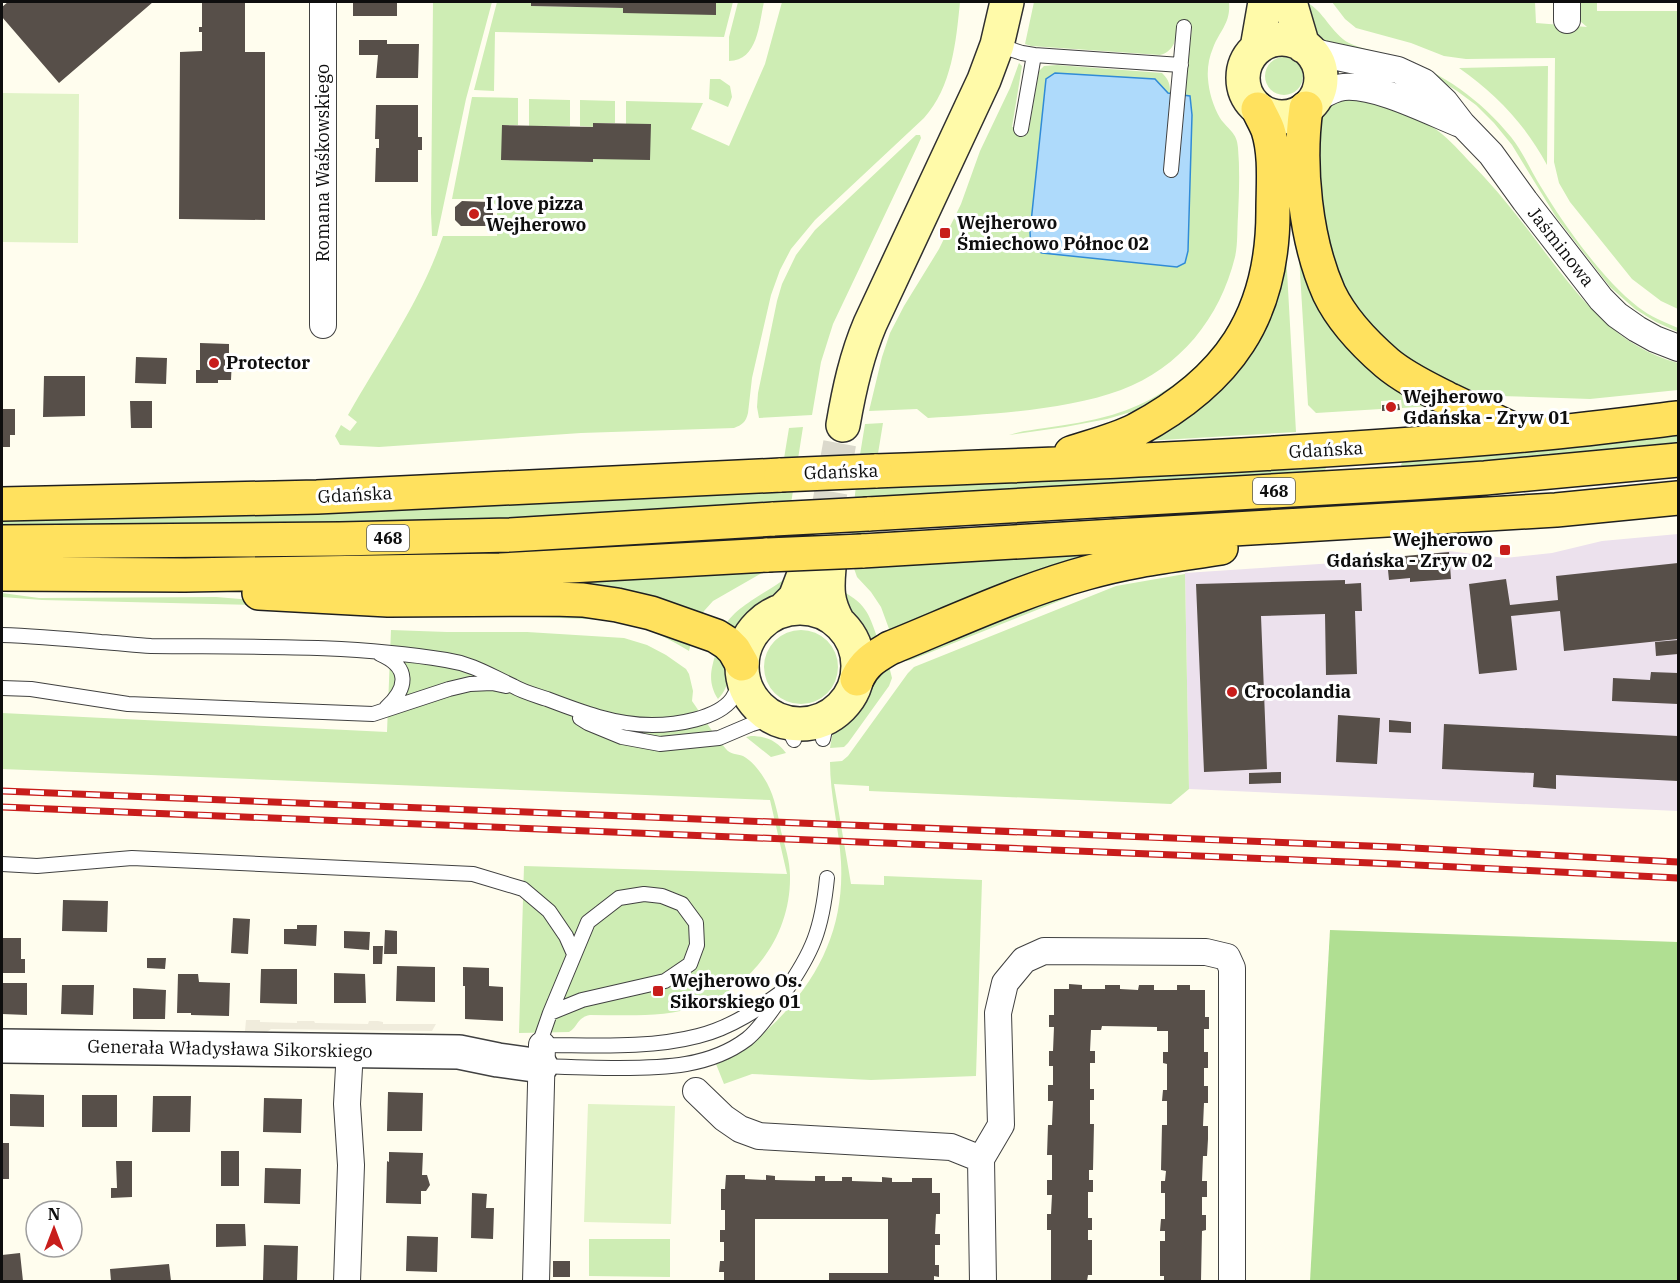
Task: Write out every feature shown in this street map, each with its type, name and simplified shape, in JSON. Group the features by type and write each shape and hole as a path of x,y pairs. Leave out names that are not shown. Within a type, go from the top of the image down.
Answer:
{"main road":[{"path":"843,425 855,367 870,324 984,80 1007,2"},
{"path":"1257,48 1264,2"},
{"path":"1290,2 1306,48"},
{"path":"1039,465 1134,431 1202,385 1215,373 1239,343 1252,318 1267,274 1273,220 1272,149 1268,129 1258,109 1247,96 1243,78 1246,62 1257,48 1273,40 1286,39 1298,42 1306,48 1316,59 1320,71 1320,86 1310,104 1303,146 1305,186 1310,227 1319,265 1330,294 1342,314 1356,333 1388,364 1418,384 1527,435"},
{"path":"1258,109 1267,114 1287,117 1296,114 1310,104"},
{"name":"Gdańska","path":"2,504 317,497 1039,465 1330,450 1527,435 1678,418"},
{"name":"468","path":"2,542 510,535 1425,482 1678,460"},
{"path":"2,574 133,576 500,570 1566,510 1678,498"},
{"path":"133,576 186,590 388,600 563,599 618,605 651,613 716,636 727,643 734,650 748,692 758,707 783,726 821,721 828,726 844,705 862,668 870,659 890,648 1039,588 1126,563 1280,539 1360,521"},
{"path":"742,669 744,650 750,637 764,621 783,610 795,598 800,588 818,568 832,611 855,648 858,663 857,679"},
{"path":"783,610 812,609 838,622"}],"street":[{"name":"Romana Waśkowskiego","path":"323,2 323,325"},
{"name":"Jaśminowa","path":"1306,48 1330,56 1398,70 1424,82 1491,154 1601,299 1637,330 1678,348"},
{"name":"Jaśminowa","path":"1310,104 1328,92 1343,87 1362,88 1395,97 1462,124"},
{"path":"982,1281 981,1159 1001,1125 998,1013 1001,996 1005,984 1024,960 1044,951 1206,952 1227,957 1232,968 1232,1281"},
{"name":"Generała Władysława Sikorskiego","path":"2,1046 459,1052 499,1045 542,1056"},
{"path":"347,1281 351,1165 347,1104 350,1049"},
{"path":"536,1281 542,1056"},
{"path":"696,1091 724,1118 740,1129 759,1136 951,1147 981,1159"}],"lane":[{"path":"1171,170 1184,27"},
{"path":"996,45 1034,55 1181,65"},
{"path":"1021,129 1034,55"},
{"path":"2,635 148,646 262,646 376,652 435,658 470,665 514,687 590,715 623,723 653,725 682,722 710,715 725,706 737,690 742,669"},
{"path":"373,714 386,708 395,699 402,690 403,679 399,667 390,658 376,652"},
{"path":"2,688 31,689 128,704 373,714 438,692 470,684 492,683 514,687"},
{"path":"558,704 588,723 622,737 660,744 719,738 752,724 783,726"},
{"path":"2,864 37,866 132,858 473,874 523,889 549,911 566,936 574,954"},
{"path":"542,1056 578,1068 642,1068 686,1064 706,1060 728,1051 748,1038 769,1014 811,951 820,928 827,878"},
{"path":"542,1056 542,1036 550,1013 588,922 619,898 644,894 662,896 682,904 696,923 697,945 690,964 665,981 582,1000 550,1013"},
{"path":"542,1056 675,1041 700,1036 739,1020 762,1007 787,988"}],"shaded area":[{"path":"1678,534 1678,811 1189,789 1185,573 1395,559 1449,551 1505,558 1552,553 1602,541"},
{"path":"246,1020 297,1023 297,1021 314,1021 315,1023 368,1024 369,1021 378,1021 383,1024 436,1024 432,1031 271,1029 260,1037 2,1035 2,1028 245,1031"}],"green space":[{"path":"433,2 492,2 466,99 437,236 432,236 431,213"},
{"path":"497,2 531,2 531,6 623,8 716,14 716,2 733,2 724,37 495,32 494,91 474,90"},
{"path":"738,2 764,2 752,48 739,59 729,61 729,37"},
{"path":"782,2 960,2 951,63 947,78 933,106 924,118 815,220 791,249 780,270 771,295 752,378 748,413 743,423 734,428 581,433 379,447 340,445 335,436 341,425 350,431 357,422 348,415 412,305 443,236 497,236 497,206 489,199 452,199 472,97 518,98 518,125 502,125 502,160 593,162 593,159 626,124 626,101 703,103 691,129 729,146 765,64"},
{"path":"1034,2 1229,2 1228,16 1212,52 1208,75 1210,94 1215,109 1234,135 1238,148 1237,242 1228,279 1208,320 1179,354 1162,369 1121,390 1075,403 1000,413 928,418 917,409 869,411 890,333 939,249 961,204 980,151 1010,88 1019,63 1022,66 1012,127 1029,129 1039,71 1044,66 1162,73 1168,80 1170,90 1170,93 1060,73 1055,73 1046,79 1030,241 1187,258 1192,115 1190,96 1184,94 1192,28 1177,26 1172,47 1160,55 1031,46 1025,44"},
{"path":"1332,2 1535,2 1536,23 1587,27 1580,21 1581,2 1597,2 1597,11 1678,11 1678,309 1661,301 1632,279 1570,202 1559,183 1554,162 1555,58 1466,59 1444,56 1411,43 1356,28 1345,19"},
{"path":"1307,3 1349,43 1414,63 1445,79 1474,99 1515,143 1561,218 1611,282 1638,307 1678,328 1678,332 1635,309 1610,287 1556,217 1512,145 1476,105 1425,71 1326,42 1311,27"},
{"path":"1284,57 1298,62 1303,76 1298,90 1284,95 1270,90 1265,76 1270,62"},
{"path":"1548,66 1547,165 1529,136 1509,111 1459,68"},
{"path":"710,79 720,79 730,86 732,97 728,107 709,99"},
{"path":"2,93 79,94 78,243 2,242"},
{"path":"1362,97 1417,118 1447,138 1496,191 1569,284 1600,317 1636,345 1678,363 1678,390 1590,399 1484,394 1444,381 1409,361 1362,318 1341,284 1326,235 1316,167 1320,117 1326,109 1339,101"},
{"path":"529,99 570,100 570,126 529,126"},
{"path":"580,100 615,101 615,123 593,123 593,127 580,126"},
{"path":"916,135 920,135 921,138 833,324 821,362 812,415 759,418 758,393 777,301 782,284 796,255 815,230"},
{"path":"1257,165 1260,165 1256,263 1237,317 1204,363 1160,397 1134,411 1107,419 1009,435 1095,419 1139,405 1164,392 1206,356 1223,334 1237,310 1247,284 1257,234"},
{"path":"1298,239 1305,262 1445,411 1429,413 1429,406 1402,408 1401,400 1381,401 1381,409 1316,413 1308,405"},
{"path":"1286,253 1296,432 1144,441"},
{"path":"883,423 873,484 1324,465 1326,468 1323,474 870,502 859,566 1155,545 892,637 881,607 857,577 851,560 852,522 865,424"},
{"path":"803,427 785,542 767,570 713,601 699,619 498,590 770,544 776,507 464,523 2,528 2,513 779,489 789,428"},
{"path":"1678,431 1678,448 1403,469 1401,465 1403,460"},
{"path":"1185,574 1189,789 1171,804 869,791 869,786 834,784 851,884 884,885 884,876 982,880 976,1076 871,1080 752,1074 724,1084 716,1064 745,1048 762,1035 799,996 821,961 835,924 841,884 840,849 831,787 830,762 842,761 848,756 908,673 914,667 1116,586"},
{"path":"786,578 778,601 756,615 740,634 724,628 742,607"},
{"path":"836,587 865,609 879,642 865,646 846,615"},
{"path":"1092,588 911,660 906,661 901,658 1052,597"},
{"path":"2,593 39,598 216,597 375,610 42,600 2,597"},
{"path":"580,609 692,639 689,651 650,631 608,620 377,610"},
{"path":"391,630 527,632 624,638 647,645 686,669 693,691 692,701 713,732 728,751 751,761 767,783 776,807 787,854 790,876 789,897 784,918 766,955 752,971 719,997 686,1010 645,1015 590,1015 582,1018 569,1032 519,1033 524,866 787,874 770,800 2,769 2,713 387,732"},
{"path":"801,630 822,636 832,646 838,667 832,688 822,698 801,704 780,698 770,688 764,667 770,646 780,636"},
{"path":"717,650 728,674 726,687 718,699 711,681"},
{"path":"888,662 892,678 889,686 848,743 844,747 830,748 836,729 854,709 863,692"},
{"path":"746,737 771,740 786,753 771,757"},
{"path":"1330,930 1678,942 1678,1281 1310,1281"},
{"path":"588,1104 675,1106 671,1224 584,1222"},
{"path":"589,1239 670,1239 670,1277 589,1276"}],"water":[{"path":"1055,73 1155,79 1168,93 1190,96 1192,115 1188,251 1185,263 1177,267 1042,253 1031,249 1030,232 1046,79"}],"building":[{"path":"8,2 153,2 59,83 2,17 2,7"},
{"path":"202,2 245,2 245,52 265,52 265,220 179,219 180,52 202,51 202,32 199,32 199,27 202,27"},
{"path":"353,2 397,2 397,16 353,16"},
{"path":"531,2 716,2 716,15 623,13 623,8 531,6"},
{"path":"359,40 387,40 387,44 419,44 418,78 376,78 378,55 359,55"},
{"path":"376,105 418,105 418,137 422,137 422,150 418,150 418,182 375,182 376,148 379,148 379,139 375,139"},
{"path":"593,123 651,124 650,160 593,159 593,162 501,160 502,125 593,127"},
{"name":"I love pizza Wejherowo","path":"462,201 488,202 493,207 493,221 487,226 461,226 455,220 455,207"},
{"path":"200,343 229,344 229,358 232,358 231,380 218,380 218,383 196,383 196,370 200,370"},
{"path":"136,357 167,358 166,384 135,383"},
{"path":"44,376 85,376 85,416 43,417"},
{"path":"130,401 152,401 152,428 131,428"},
{"name":"Wejherowo Gdańska - Zryw 01","path":"1399,404 1400,410 1382,411 1382,405"},
{"path":"2,409 15,409 15,435 10,435 10,447 2,447"},
{"path":"1449,552 1451,579 1410,582 1410,578 1389,580 1387,560 1393,560 1393,557"},
{"path":"1678,563 1678,639 1564,651 1560,611 1511,616 1517,670 1479,674 1469,584 1506,579 1510,605 1558,600 1556,576"},
{"name":"Crocolandia","path":"1345,580 1345,584 1361,583 1362,611 1355,611 1357,674 1326,675 1325,614 1261,616 1267,769 1204,772 1196,584"},
{"path":"1678,640 1678,654 1656,656 1655,642"},
{"path":"1651,672 1678,673 1678,704 1612,701 1613,678 1650,680"},
{"path":"1338,715 1380,718 1377,764 1336,762"},
{"path":"1389,720 1411,722 1411,733 1389,732"},
{"path":"1444,724 1678,736 1678,781 1556,775 1556,789 1533,787 1534,773 1442,769"},
{"path":"1281,772 1281,783 1249,784 1249,773"},
{"path":"63,900 108,901 107,932 62,931"},
{"path":"233,918 250,919 248,954 231,953"},
{"path":"297,925 317,925 316,946 284,944 284,929 297,929"},
{"path":"385,930 397,931 397,954 384,954"},
{"path":"344,931 370,932 369,950 344,948"},
{"path":"2,938 21,938 21,959 25,959 25,973 2,973"},
{"path":"373,946 383,946 382,964 373,964"},
{"path":"147,958 166,958 165,969 147,968"},
{"path":"397,966 435,967 435,1002 396,1001"},
{"path":"463,967 489,968 489,986 503,987 503,1021 465,1019"},
{"path":"261,969 297,969 297,1004 260,1003"},
{"path":"334,973 365,974 366,1003 334,1003"},
{"path":"178,974 198,974 199,982 230,983 229,1016 177,1013"},
{"path":"2,983 27,983 27,1015 2,1014"},
{"path":"1069,984 1082,985 1082,989 1105,989 1105,985 1120,985 1120,989 1138,990 1139,985 1154,985 1154,990 1177,990 1177,985 1190,985 1190,990 1205,990 1205,1017 1209,1017 1209,1029 1204,1029 1204,1052 1208,1052 1208,1068 1204,1068 1204,1086 1208,1086 1208,1103 1204,1103 1203,1126 1208,1126 1208,1139 1207,1156 1203,1156 1202,1181 1207,1181 1207,1197 1202,1197 1202,1215 1206,1215 1206,1230 1202,1231 1201,1281 1164,1281 1164,1276 1160,1276 1160,1241 1165,1241 1165,1231 1160,1231 1161,1219 1165,1219 1165,1193 1161,1193 1161,1181 1165,1181 1166,1171 1161,1170 1162,1125 1167,1125 1167,1101 1162,1101 1163,1090 1167,1090 1167,1064 1163,1063 1163,1052 1168,1052 1168,1031 1157,1031 1157,1027 1102,1026 1101,1030 1091,1030 1090,1051 1095,1051 1095,1063 1090,1063 1090,1089 1094,1089 1094,1100 1090,1100 1090,1124 1094,1124 1093,1170 1089,1170 1089,1180 1093,1180 1093,1192 1088,1192 1088,1218 1092,1218 1092,1230 1088,1230 1088,1240 1092,1240 1092,1275 1088,1275 1087,1281 1051,1281 1051,1230 1047,1230 1047,1214 1051,1214 1052,1195 1047,1195 1047,1180 1052,1180 1052,1155 1047,1155 1048,1125 1052,1125 1053,1101 1048,1101 1048,1085 1053,1085 1053,1066 1049,1066 1049,1051 1053,1051 1054,1027 1049,1027 1049,1015 1054,1015 1054,989 1069,989"},
{"path":"62,985 94,985 93,1015 61,1014"},
{"path":"133,988 166,990 165,1019 133,1019"},
{"path":"388,1092 423,1093 422,1131 387,1131"},
{"path":"10,1094 44,1095 44,1127 10,1126"},
{"path":"82,1095 117,1095 117,1127 82,1127"},
{"path":"153,1096 191,1096 190,1132 152,1132"},
{"path":"264,1098 302,1099 301,1133 263,1132"},
{"path":"2,1143 9,1143 9,1179 2,1179"},
{"path":"221,1151 239,1151 239,1186 221,1186"},
{"path":"389,1152 423,1153 422,1175 427,1175 430,1185 426,1191 421,1191 421,1204 386,1203"},
{"path":"116,1161 132,1161 132,1197 111,1198 111,1188 117,1188"},
{"path":"265,1168 301,1169 300,1204 264,1203"},
{"path":"726,1175 745,1175 745,1179 766,1180 766,1175 775,1176 775,1180 815,1181 815,1176 825,1176 825,1181 842,1181 842,1177 852,1177 852,1181 882,1182 882,1177 892,1178 892,1182 912,1182 912,1178 932,1178 932,1193 940,1193 940,1214 936,1214 935,1234 940,1234 940,1245 935,1245 935,1265 939,1265 939,1277 934,1276 934,1281 829,1281 829,1273 888,1273 888,1219 755,1219 755,1281 724,1281 724,1272 719,1272 720,1261 724,1261 724,1242 720,1242 720,1230 725,1230 725,1210 721,1210 721,1189 725,1189"},
{"path":"472,1193 487,1194 486,1208 494,1208 493,1239 471,1238"},
{"path":"216,1224 245,1224 246,1246 216,1247"},
{"path":"407,1236 438,1237 437,1272 406,1271"},
{"path":"264,1245 298,1246 297,1281 263,1281"},
{"path":"20,1253 23,1281 2,1281 2,1255"},
{"path":"553,1261 570,1261 570,1277 553,1277"},
{"path":"169,1264 171,1281 111,1281 110,1269"}],"tunnel":[{"path":"806,569 809,556 826,519 843,425"}],"railway":[{"path":"2,791 1394,847 1678,862"},
{"path":"2,807 1396,864 1678,878"}],"place":[{"name":"I love pizza Wejherowo","path":"474,214"},
{"name":"Wejherowo Śmiechowo Północ 02","path":"945,233"},
{"name":"Protector","path":"214,363"},
{"name":"Wejherowo Gdańska - Zryw 01","path":"1391,407"},
{"name":"Wejherowo Gdańska - Zryw 02","path":"1505,550"},
{"name":"Crocolandia","path":"1232,692"},
{"name":"Wejherowo Os. Sikorskiego 01","path":"658,991"}]}
